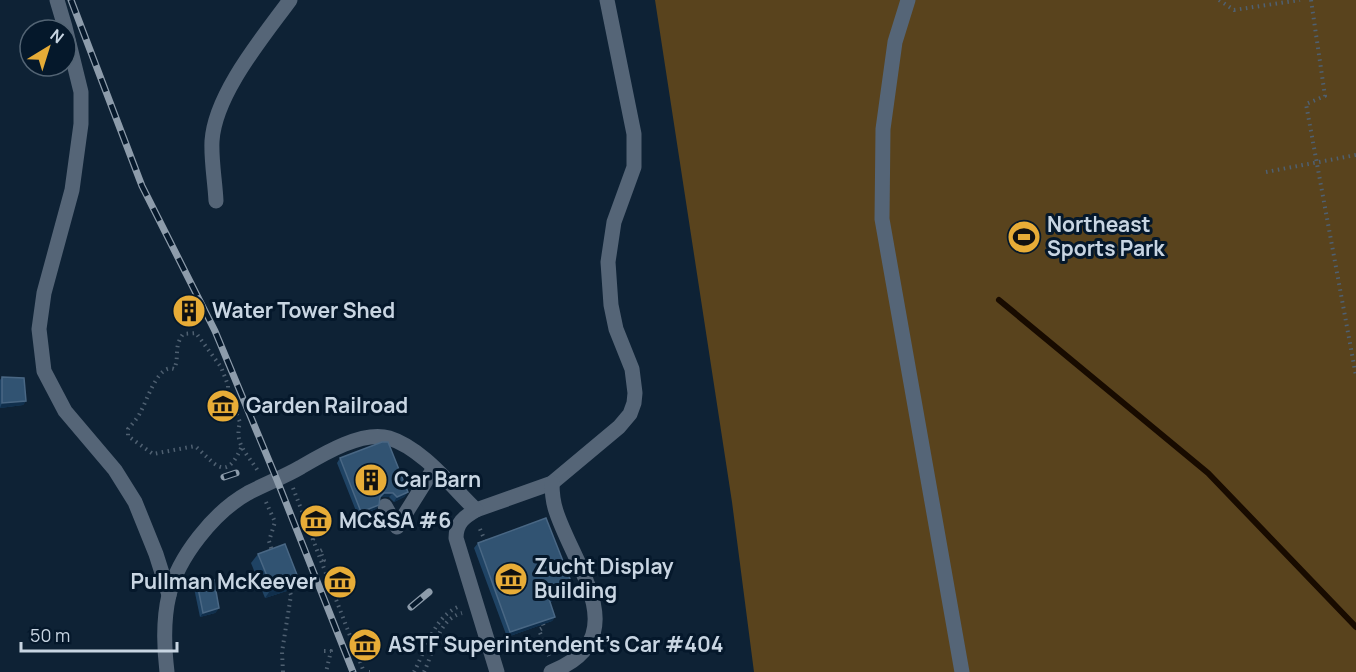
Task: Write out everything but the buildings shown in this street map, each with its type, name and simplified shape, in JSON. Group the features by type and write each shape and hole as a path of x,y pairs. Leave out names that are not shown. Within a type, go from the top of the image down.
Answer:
{"lane":[{"path":"57,0 81,92 81,124 72,190 44,293 39,329 44,371 65,411 115,470 135,502 156,554 169,595"},
{"path":"216,201 212,140 219,111 246,60 290,0"},
{"path":"497,672 456,538 456,530 461,521 476,510 552,483 619,427 630,414 635,393 632,369 616,329 611,304 608,262 614,222 634,167 635,150 634,134 607,0"},
{"path":"908,0 895,42 883,129 882,219 962,672"},
{"path":"168,672 164,635 169,595 179,567 201,535 222,512 246,494 343,445 361,446 366,437 388,437 406,445 434,468 476,510"},
{"path":"385,506 397,527 434,468"},
{"path":"552,483 556,510 593,596 596,621 592,637 575,661 553,671"}],"path":[{"path":"1219,0 1234,10 1300,0"},
{"path":"1311,0 1325,96 1306,104 1356,376"},
{"path":"1266,172 1356,155"},
{"path":"241,448 236,460 230,465 220,467 210,463 195,446 153,454 128,436 128,429 140,415 156,380 165,368 174,369 177,363 175,351 183,334 196,333 221,367 228,385 228,394 240,422 237,433 241,448 251,459 275,522 269,541 273,555"},
{"path":"287,474 364,672"},
{"path":"313,527 315,536 313,540"},
{"path":"322,550 320,551 324,560 322,563"},
{"path":"283,672 282,652 291,596 289,590"},
{"path":"414,672 440,621 449,610 464,605"},
{"path":"424,672 438,636 446,623 452,616 467,612"},
{"path":"543,624 544,627 538,630 553,671"},
{"path":"324,651 331,651 326,672"},
{"path":"322,660 329,661"}],"shaded area":[{"name":"Northeast Sports Park","path":"655,0 1356,0 1356,672 754,672 732,502"}],"waterway":[{"path":"999,300 1208,473 1356,627"}],"railway":[{"path":"71,0 142,186 215,331 353,672"},
{"path":"224,477 236,473"},
{"path":"411,607 429,592"}],"place":[{"name":"Northeast Sports Park","path":"1024,237"},
{"name":"Water Tower Shed","path":"189,311"},
{"name":"Garden Railroad","path":"223,406"},
{"name":"Car Barn","path":"371,480"},
{"name":"MC&SA #6","path":"316,521"},
{"name":"Zucht Display Building","path":"511,579"},
{"name":"Pullman McKeever","path":"340,582"},
{"name":"ASTF Superintendent's Car #404","path":"365,645"}]}
